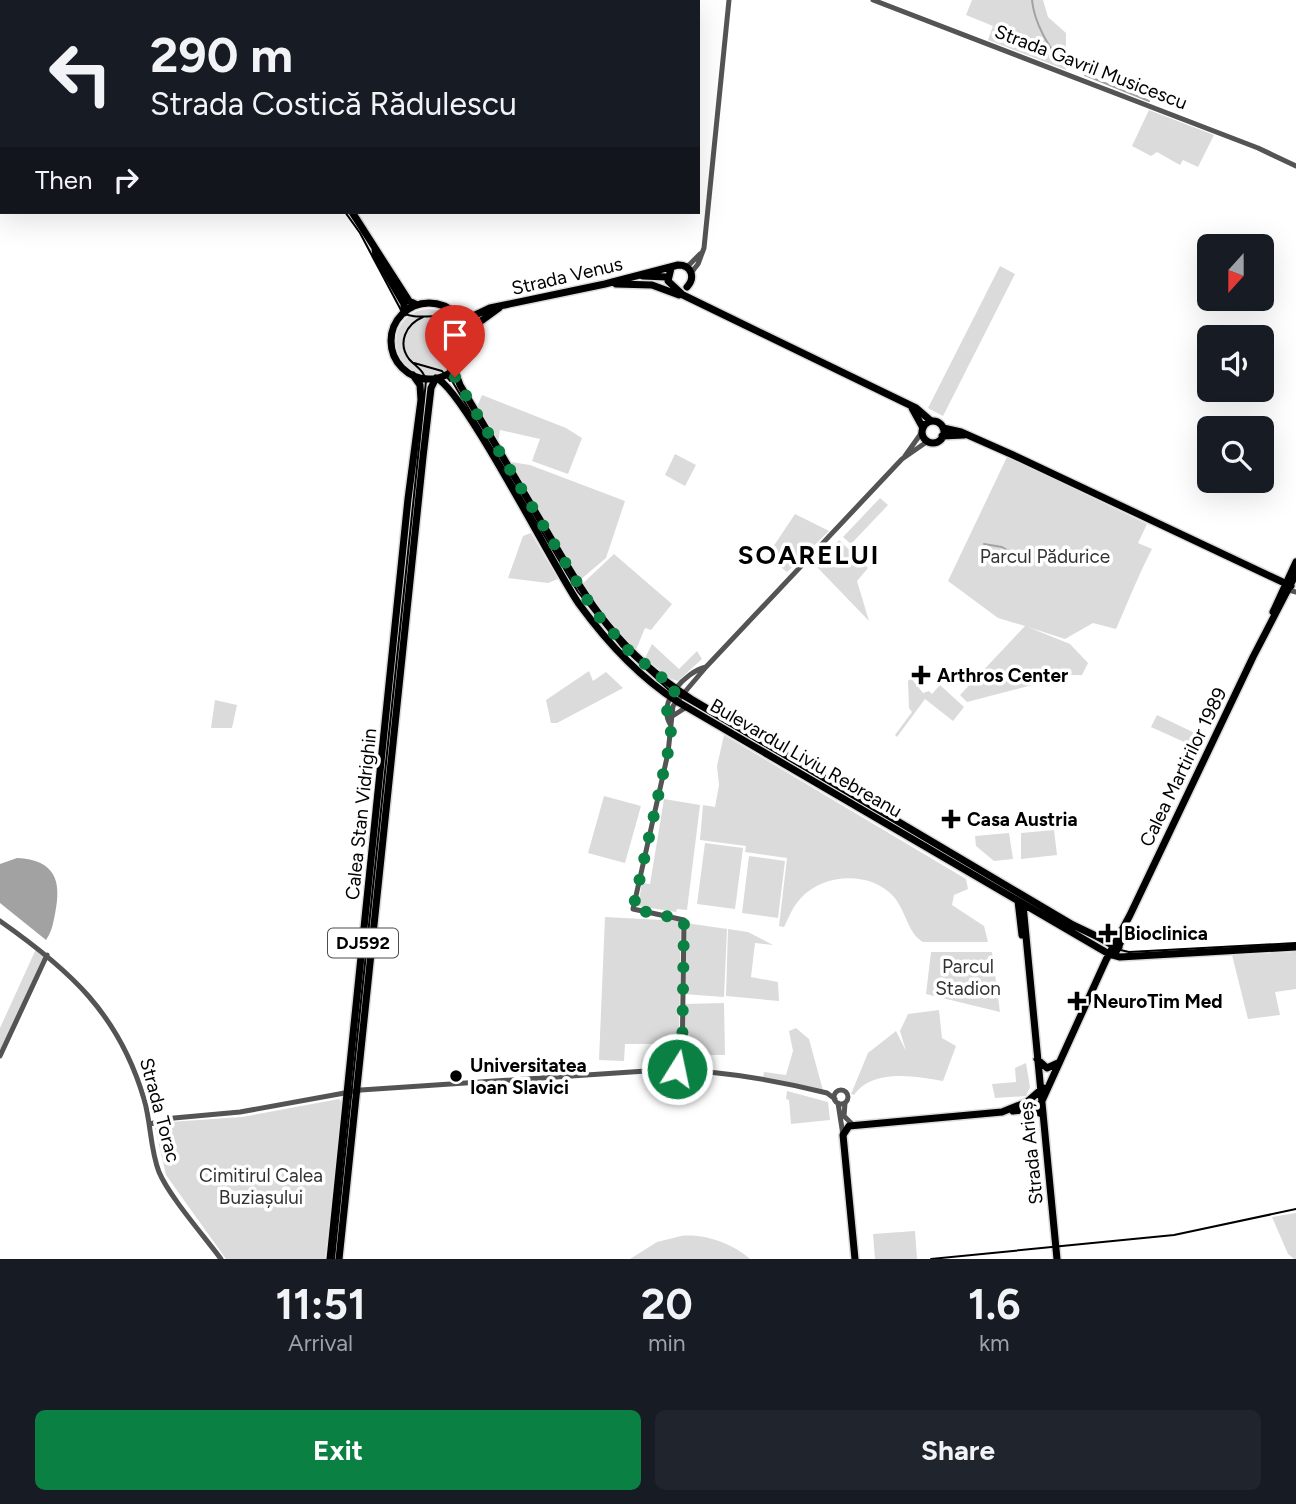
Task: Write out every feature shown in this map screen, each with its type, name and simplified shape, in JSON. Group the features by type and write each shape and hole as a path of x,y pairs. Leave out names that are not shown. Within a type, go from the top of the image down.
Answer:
{"main road":[{"path":"353,214 410,303 441,306 458,318 466,332 465,351 454,369 436,378 414,375"},
{"path":"375,248 376,256 404,304 404,314 422,304"},
{"path":"675,289 687,287 692,279 689,270 678,265 671,268 667,277 669,284 675,289 696,303"},
{"name":"Strada Venus","path":"458,318 469,318 484,310 671,268"},
{"name":"Strada Venus","path":"642,275 667,277"},
{"path":"605,284 652,285 696,303 912,408 930,421 939,423 942,432"},
{"path":"687,287 696,303"},
{"name":"Strada Venus","path":"466,332 499,307"},
{"name":"DJ592","path":"404,314 393,330 392,348 399,364 414,375"},
{"name":"Bulevardul Liviu Rebreanu","path":"454,369 460,385 594,611 630,652 685,695 1073,925 1116,946"},
{"name":"Calea Stan Vidrighin","path":"330,1259 421,400 420,384 414,375"},
{"name":"Calea Stan Vidrighin","path":"339,1259 422,466 431,388 436,378"},
{"name":"Bulevardul Liviu Rebreanu","path":"436,378 448,387 472,423 579,603 615,648 670,697 1112,955"},
{"path":"912,408 928,441 934,442 942,432"},
{"path":"922,430 930,421"},
{"path":"942,432 964,435 1021,459 1290,588"},
{"name":"Calea Martirilor 1989","path":"1290,588 1296,562"},
{"name":"Calea Martirilor 1989","path":"1041,1103 1265,633 1296,574"},
{"name":"Strada Arieș","path":"1019,892 1025,924 1026,950"},
{"name":"Strada Arieș","path":"1021,904 1057,1259"},
{"path":"1025,924 1038,914"},
{"path":"1112,955 1296,947"},
{"path":"1037,1059 1048,1068 1059,1063"},
{"name":"Calea Martirilor 1989","path":"1039,1092 1059,1063"},
{"path":"1002,1112 1039,1092"},
{"path":"855,1259 843,1135 853,1125 1031,1109 1042,1114"}],"street":[{"path":"689,270 704,248 729,0"},
{"name":"Strada Gavril Musicescu","path":"873,0 1258,148 1296,166"},
{"path":"681,1069 684,920 633,909 668,753 671,710 706,667 905,456 922,430"},
{"path":"905,456 928,441"},
{"path":"670,720 665,709 670,697 699,668 706,667"},
{"path":"670,720 685,708"},
{"name":"Strada Torac","path":"0,920 47,955 87,992 120,1038 135,1071 160,1175 221,1259"},
{"path":"0,1056 47,955"},
{"path":"149,1124 174,1118 240,1112 356,1091 681,1069 762,1077 827,1093 845,1103"},
{"path":"836,1098 846,1092 848,1099 844,1116 853,1125"},
{"path":"836,1098 843,1135"}],"green space":[{"path":"972,0 1043,0 1048,17 1066,33 1066,70 988,40 993,26 966,15"},
{"path":"1149,110 1214,135 1198,167 1183,160 1180,165 1157,152 1151,156 1132,146"},
{"path":"1000,266 1015,274 943,416 928,408"},
{"path":"423,309 435,309 447,314 457,324 462,342 460,355 447,370 435,375 423,375 411,370 401,360 396,348 396,336 401,324 411,314"},
{"path":"482,395 566,428 582,438 568,474 532,461 540,439 500,430 498,443 477,407"},
{"path":"675,454 696,465 685,486 665,475"},
{"name":"Parcul Pădurice","path":"1007,457 1147,524 1138,543 1152,549 1116,629 1093,623 1065,639 1028,627 1070,644 1088,663 1082,675 1071,675 967,702 960,695 1025,626 998,618 948,581"},
{"path":"511,462 530,465 625,501 606,558 580,580"},
{"path":"880,498 888,505 851,544 843,537"},
{"path":"795,514 829,531 787,572 767,556"},
{"path":"531,533 558,579 548,583 508,578 523,536"},
{"path":"839,540 868,568 857,581 869,621 816,566"},
{"path":"614,554 672,604 651,630 645,628 635,652 579,587"},
{"path":"652,644 679,669 697,651 702,659 678,681 671,679 645,658"},
{"path":"589,671 593,681 606,672 623,688 557,723 551,723 546,700"},
{"path":"911,678 923,693 929,691 932,694 940,685 964,707 953,721 925,699 897,737 895,735 912,712 909,708 908,681"},
{"path":"215,700 237,705 232,728 211,728"},
{"path":"1157,715 1199,735 1193,746 1151,727"},
{"path":"724,735 966,879 968,889 954,895 952,905 984,926 988,942 923,942 910,928 894,897 873,883 848,878 834,880 811,890 796,904 784,927 779,926 787,858 745,852 746,846 700,840 703,805 715,807 719,785 717,766"},
{"path":"604,796 641,806 625,863 588,853"},
{"path":"664,799 700,805 687,910 677,909 676,912 638,906 642,883 650,884"},
{"path":"1054,830 1057,855 1021,859 1021,833"},
{"path":"1009,833 1013,859 994,861 976,846 975,836"},
{"path":"705,843 743,848 735,909 697,904"},
{"path":"749,856 785,861 778,918 742,913"},
{"path":"605,917 681,921 679,1044 625,1044 624,1061 599,1060"},
{"path":"686,923 727,929 724,997 683,994"},
{"path":"728,929 748,932 773,945 755,943 751,977 778,982 779,1001 726,996"},
{"path":"36,949 45,955 0,1050 0,1028"},
{"name":"Parcul Stadion","path":"931,952 992,952 1000,1012 926,994"},
{"path":"1296,952 1296,989 1275,992 1280,1015 1248,1019 1232,955"},
{"path":"724,1003 725,1055 685,1055 685,1004"},
{"path":"939,1010 942,1038 956,1046 943,1081 908,1076 883,1077 862,1086 854,1095 851,1094 868,1053 896,1031 906,1051 900,1031 908,1014"},
{"path":"796,1028 809,1039 824,1094 763,1078 764,1072 786,1075 793,1051 789,1031"},
{"path":"1026,1063 1030,1087 1026,1096 995,1098 992,1084 1016,1082 1015,1068"},
{"path":"787,1091 828,1102 830,1120 791,1124"},
{"name":"Cimitirul Calea Buziașului","path":"339,1099 342,1102 325,1259 226,1259 166,1175 155,1128 170,1122 242,1117"},
{"path":"1296,1213 1294,1259 1288,1254 1272,1217"},
{"path":"915,1231 917,1259 875,1259 873,1234"},
{"path":"681,1236 699,1236 718,1241 750,1259 630,1259 657,1242"}],"shaded area":[{"path":"17,858 40,863 48,868 56,882 55,914 46,940 0,903 0,864"}],"waterway":[{"path":"1032,0 1043,35 1065,65"},
{"path":"1085,75 1149,101"},
{"path":"984,544 1002,547 1025,561"}],"tram line":[{"path":"346,214 360,233 402,312 415,316 442,317 454,323 457,337 449,363 449,376 578,592 621,646 669,690 1112,948 1129,952 1296,943"},
{"path":"334,1259 426,381 422,371 405,353 404,341 408,329 423,317"},
{"path":"414,363 442,371 450,381"},
{"path":"931,1259 1174,1235 1296,1209"}],"place":[{"name":"Arthros Center","path":"921,675"},
{"name":"Casa Austria","path":"951,819"},
{"name":"Bioclinica","path":"1108,933"},
{"name":"NeuroTim Med","path":"1077,1001"},
{"name":"Universitatea Ioan Slavici","path":"456,1076"}],"district":[{"name":"SOARELUI","path":"809,555"}],"route":[{"path":"455,377 594,611 630,652 676,689 666,705 671,730 670,743 633,909 676,916 684,920 682,1066 677,1069"}]}
